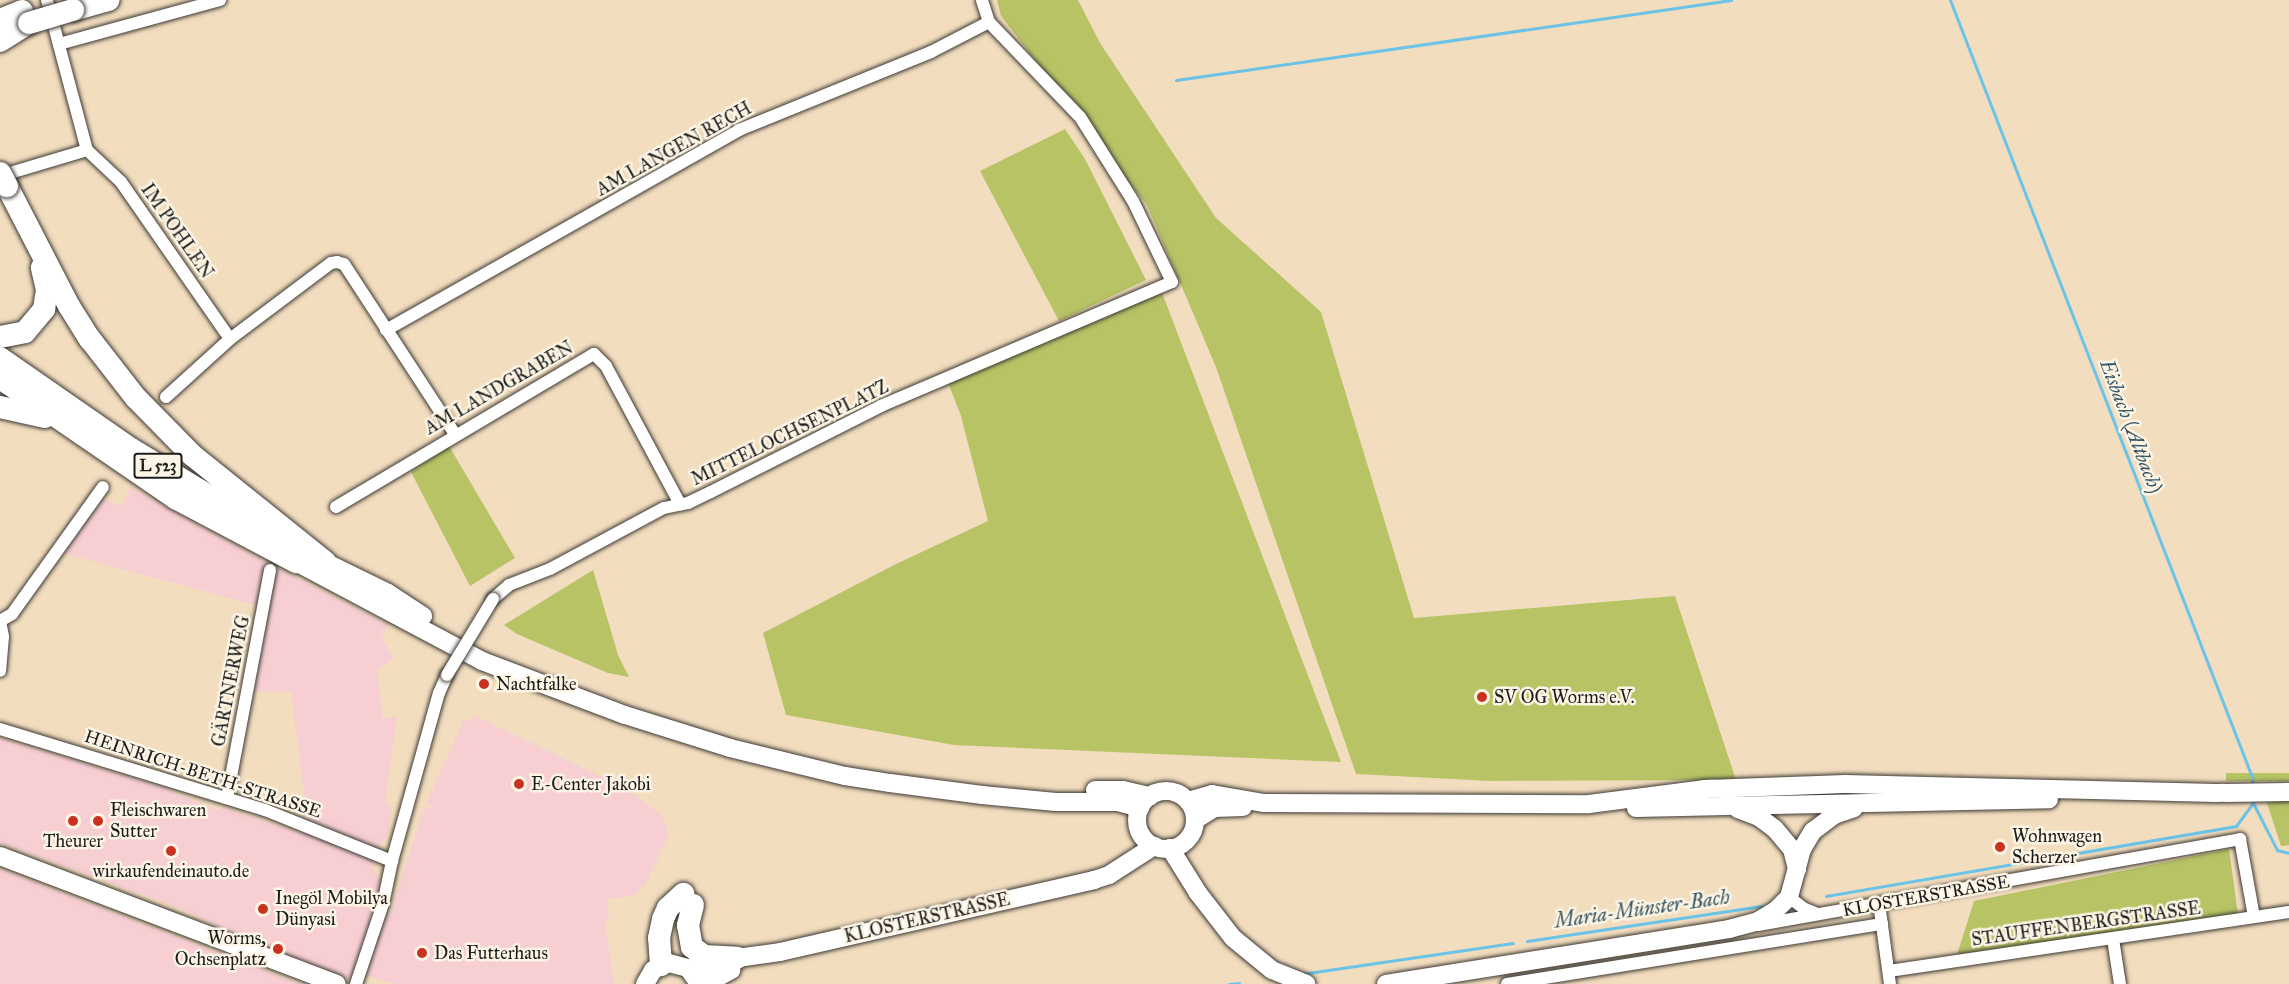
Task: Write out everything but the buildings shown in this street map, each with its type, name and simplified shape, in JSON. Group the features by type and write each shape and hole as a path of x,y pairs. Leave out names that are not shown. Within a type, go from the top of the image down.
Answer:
{"highway":[{"path":"0,20 25,17 64,5 109,0"},
{"path":"0,34 25,17"},
{"path":"0,41 25,17"},
{"path":"0,337 25,332 36,322 44,309 47,290 44,272 2,181"},
{"path":"2,181 69,306 90,339 136,398 192,455 325,562"},
{"name":"L 523","path":"0,358 131,449 252,523 325,562"},
{"name":"L 523","path":"0,378 177,500 296,562"},
{"path":"0,407 21,410 64,423"},
{"path":"687,974 672,942 675,924 688,900 688,925 692,947 704,956 737,958"}],"main road":[{"name":"L 523","path":"296,562 482,660 625,715 730,748 845,776 1014,798 1145,802 1160,791 1172,791 1188,801"},
{"name":"L 523","path":"325,562 401,601 454,638 618,703 741,742 844,766 951,783 1057,792 1123,790 1145,802"},
{"path":"1195,820 1188,801 1212,794 1264,803 1485,806 1589,804 1704,789 1845,784 2216,793 2289,792"},
{"path":"1209,908 1187,840 1195,820 1207,811 1222,806 1728,805 2216,793"},
{"path":"1145,802 1138,818 1155,842 1245,950 1284,980 1306,984"},
{"path":"1789,897 1804,845 1817,827 1844,810 1870,803"},
{"path":"1728,805 1749,812 1775,829 1791,849 1797,870"},
{"name":"KLOSTERSTRASSE","path":"687,974 737,958 780,952 1073,885 1110,863 1155,842 1187,840"},
{"path":"0,856 337,984"},
{"name":"KLOSTERSTRASSE","path":"1386,984 1744,926 1770,914 1789,897"},
{"name":"KLOSTERSTRASSE","path":"645,984 653,970 687,974 742,966 780,952"}],"street":[{"path":"2,181 87,150 47,0"},
{"path":"59,44 220,0"},
{"name":"MITTELOCHSENPLATZ","path":"356,984 382,904 439,693 447,675 493,599 509,585 550,569 664,508 711,492 881,406 1172,282 1133,201 1080,117 989,22 982,0"},
{"name":"AM LANGEN RECH","path":"386,330 739,130 931,52 989,22"},
{"name":"IM POHLEN","path":"87,150 121,182 230,339"},
{"path":"166,397 230,339 331,263 337,262 344,264 455,434"},
{"name":"AM LANDGRABEN","path":"336,507 455,434 594,354 606,366 680,504"},
{"path":"0,671 3,637 0,621 12,614 103,487"},
{"name":"GÄRTNERWEG","path":"227,798 270,570"},
{"name":"HEINRICH-BETH-STRASSE","path":"0,729 265,810 392,861"},
{"name":"KLOSTERSTRASSE","path":"1744,926 1786,921 2240,839 2254,917"},
{"name":"KLOSTERSTRASSE","path":"1789,897 1803,908 1816,914"},
{"path":"1879,903 1890,984"},
{"name":"STAUFFENBERGSTRASSE","path":"1889,971 2289,912"},
{"path":"1507,984 1882,924"},
{"path":"2114,939 2120,984"}],"shaded area":[{"path":"130,487 266,562 388,625 382,638 394,659 377,670 383,718 397,717 385,802 392,807 387,837 376,849 372,867 379,879 380,887 354,975 347,978 310,968 179,908 0,843 0,738 159,786 219,811 222,807 303,834 307,817 291,692 247,691 263,607 62,553 102,499 122,506"},
{"path":"474,715 618,785 620,783 662,816 669,835 644,887 640,887 635,896 607,899 609,921 605,922 614,984 396,984 367,976 382,920 391,913 424,807 431,809 432,807 426,804 464,719 471,722"},
{"path":"0,869 300,984 0,984"}],"green space":[{"path":"997,0 1078,0 1100,43 1216,218 1321,312 1414,618 1675,596 1736,780 1491,781 1356,774 1216,367 1147,205 1001,16"},
{"path":"1065,129 1085,159 1146,280 1059,321 980,171"},
{"path":"1161,290 1341,762 954,745 786,715 763,633 894,565 988,521 961,416 947,380"},
{"path":"449,446 515,558 470,586 411,472"},
{"path":"593,570 618,655 629,677 608,673 517,634 504,625"},
{"path":"2226,773 2289,773 2289,781 2226,781"},
{"path":"2266,800 2289,800 2289,845 2281,846"},
{"path":"2229,849 2238,915 1956,958 1974,901"}],"waterway":[{"path":"1176,80 1731,0"},
{"name":"Eisbach (Altbach)","path":"1950,0 2252,777 2252,785"},
{"name":"Eisbach (Altbach)","path":"2253,798 2253,803 2277,850 2289,853"},
{"name":"Maria-Münster-Bach","path":"1826,896 2236,826 2253,803"},
{"name":"Maria-Münster-Bach","path":"1527,941 1761,906"},
{"name":"Maria-Münster-Bach","path":"1301,974 1513,943"},
{"name":"Maria-Münster-Bach","path":"1229,984 1239,983"}],"place":[{"name":"Nachtfalke","path":"484,684"},
{"name":"SV OG Worms e.V.","path":"1482,697"},
{"name":"E-Center Jakobi","path":"519,784"},
{"name":"Theurer","path":"73,821"},
{"name":"Fleischwaren Sutter","path":"98,821"},
{"name":"Wohnwagen Scherzer","path":"2000,847"},
{"name":"wirkaufendeinauto.de","path":"171,851"},
{"name":"Inegöl Mobilya Dünyasi","path":"263,909"},
{"name":"Worms, Ochsenplatz","path":"278,949"},
{"name":"Das Futterhaus","path":"422,953"}]}
